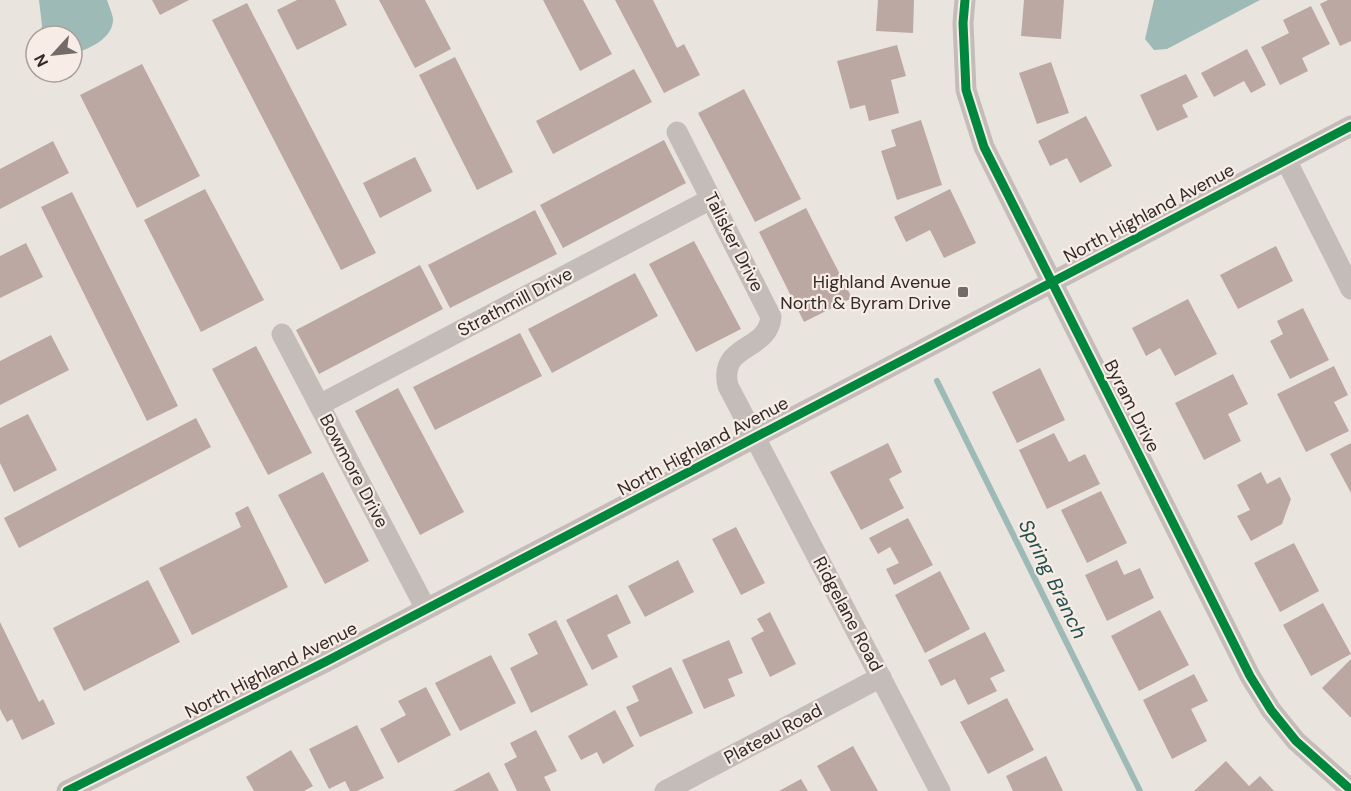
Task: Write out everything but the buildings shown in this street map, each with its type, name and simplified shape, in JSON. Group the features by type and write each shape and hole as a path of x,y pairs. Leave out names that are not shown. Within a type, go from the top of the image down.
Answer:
{"street":[{"name":"Byram Drive","path":"965,0 963,23 966,90 984,147 1250,676 1271,710 1296,741 1351,790"},
{"name":"North Highland Avenue","path":"67,791 325,662 1351,126"},
{"name":"Talisker Drive","path":"677,132 771,317 770,328 765,335 732,359 726,377 755,437"},
{"path":"1286,160 1351,289"},
{"name":"Strathmill Drive","path":"319,405 711,199"},
{"name":"Bowmore Drive","path":"282,334 426,609"},
{"name":"Ridgelane Road","path":"755,437 940,791"},
{"name":"Plateau Road","path":"665,791 881,677"}],"water":[{"path":"39,0 107,0 113,18 105,37 84,49 84,24 42,24"},
{"path":"1154,0 1260,0 1167,49 1154,50 1145,39"}],"waterway":[{"name":"Spring Branch","path":"937,381 1140,791"}],"cycle path":[{"path":"965,0 963,23 966,90 984,147 1250,676 1271,710 1296,741 1351,790"},
{"path":"67,791 325,662 1351,126"}],"place":[{"name":"Highland Avenue North & Byram Drive","path":"963,292"}]}
